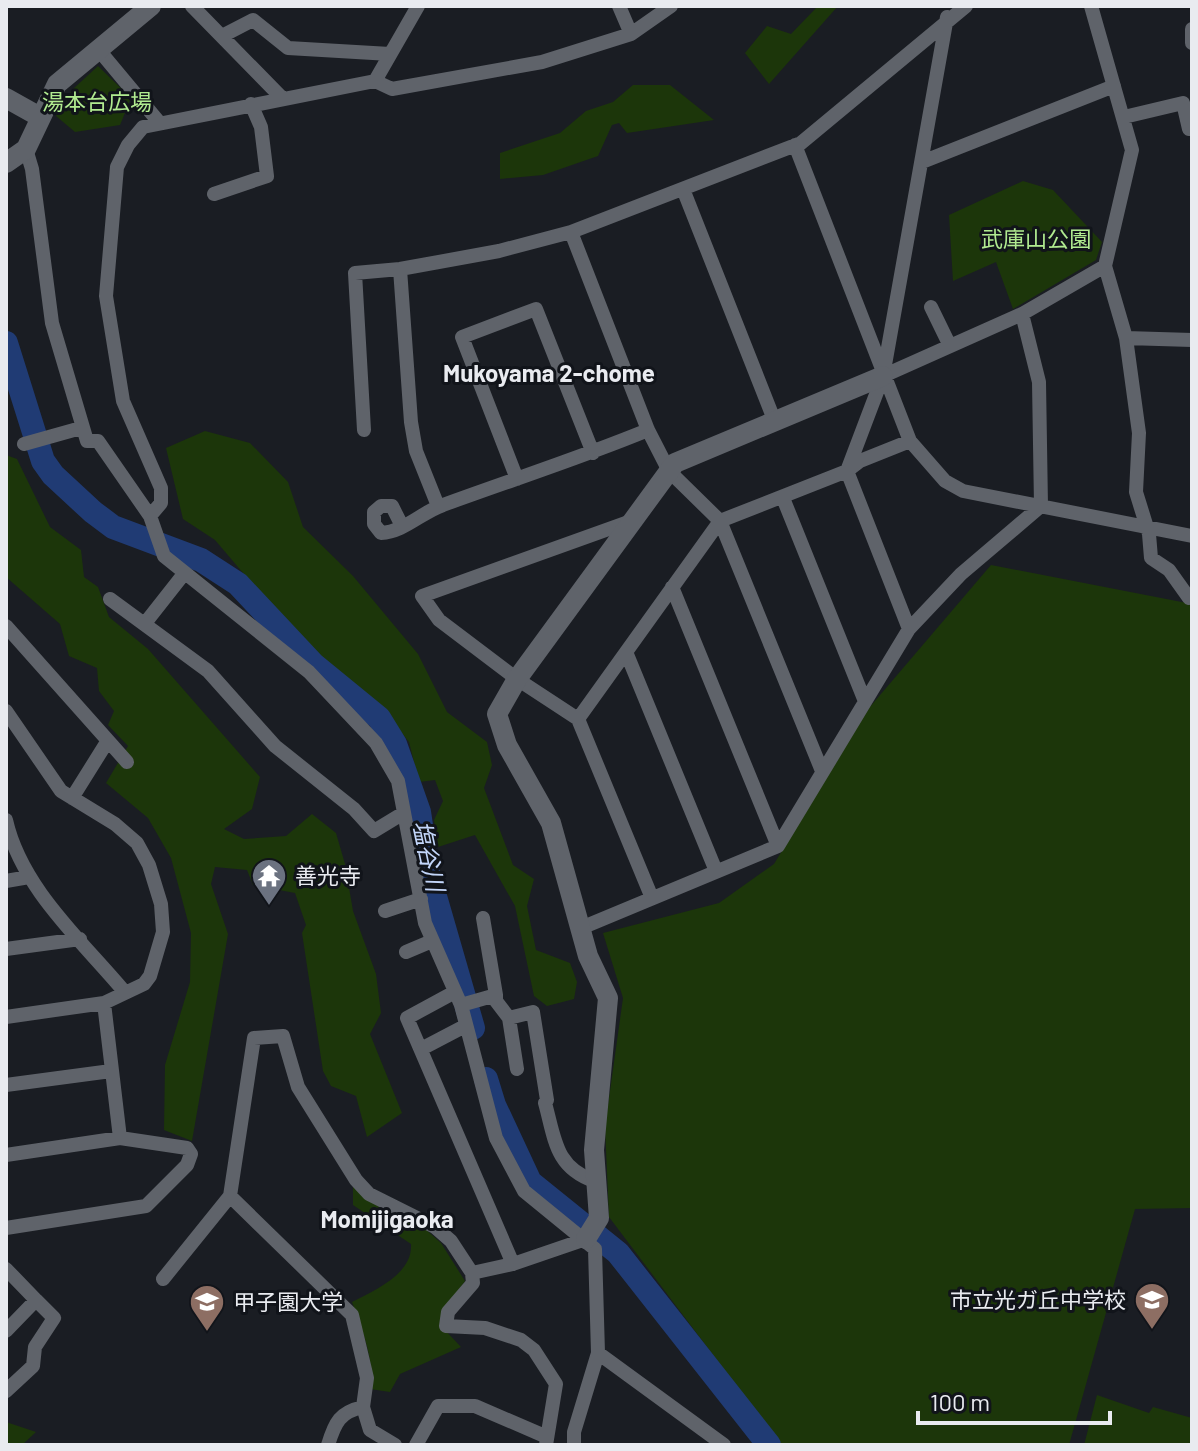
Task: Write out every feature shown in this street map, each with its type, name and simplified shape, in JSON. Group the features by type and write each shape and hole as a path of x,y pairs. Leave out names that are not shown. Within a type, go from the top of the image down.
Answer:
{"street":[{"path":"6,163 26,149 57,84 151,6"},
{"path":"192,6 282,98"},
{"path":"619,6 631,34"},
{"path":"150,516 161,503 161,488 123,401 106,296 117,167 128,145 143,127 158,121 375,81 392,89 527,65 631,34 671,6"},
{"path":"364,430 355,273 400,269 499,251 571,232 795,145 948,13 966,6"},
{"path":"1091,6 1124,117 1131,157 1105,266 1126,338 1139,433 1136,492 1151,558 1169,570 1189,598"},
{"path":"375,81 414,8"},
{"path":"909,629 847,471 883,376 948,13"},
{"path":"222,36 253,20 288,48 390,54"},
{"path":"1192,29 1192,43"},
{"path":"98,49 158,121"},
{"path":"922,162 1114,86"},
{"path":"6,98 40,117"},
{"path":"1124,117 1183,103 1189,129"},
{"path":"214,194 267,176 261,127 251,104"},
{"path":"795,145 910,441 956,489 1192,536"},
{"path":"26,149 32,169 52,323 87,441 98,441 150,516 158,556 309,672 376,743 398,781 402,814 432,941 457,999 496,1138 524,1191 595,1249 598,1353 574,1432 574,1445"},
{"path":"683,189 775,422"},
{"path":"571,232 648,430 669,471 720,521 822,771"},
{"path":"472,1273 513,1264 586,1239 599,1218 594,1181 608,998 588,956 551,823 498,725 497,714 517,679 631,521 669,471 684,457 775,422 1022,314 1105,266"},
{"path":"400,269 411,422 416,451 438,506"},
{"path":"931,307 950,346"},
{"path":"517,479 462,337 536,309 593,453"},
{"path":"1022,314 1039,382 1041,506"},
{"path":"1126,338 1192,340"},
{"path":"24,444 81,428"},
{"path":"402,526 438,506 593,453 648,430"},
{"path":"578,719 720,521 783,498 910,441"},
{"path":"783,498 864,699"},
{"path":"581,928 778,846 909,629 961,574 1041,506"},
{"path":"631,521 422,596 439,620 517,679 578,719 652,898"},
{"path":"146,622 183,575"},
{"path":"672,587 778,846"},
{"path":"110,599 146,622 208,671 275,746 354,809 374,831 402,814"},
{"path":"6,626 127,762"},
{"path":"626,652 716,871"},
{"path":"6,711 61,791 137,843 149,865 161,904 163,932 150,976 144,984 123,990 104,1003 6,1017"},
{"path":"72,798 107,742"},
{"path":"6,820 12,844 29,877 123,990"},
{"path":"6,881 29,877"},
{"path":"385,911 421,899"},
{"path":"483,918 496,1001 509,1018 517,1069"},
{"path":"6,949 80,939"},
{"path":"406,952 432,941"},
{"path":"496,995 457,999 407,1018 423,1048 513,1264"},
{"path":"104,1003 120,1138"},
{"path":"509,1018 533,1012 545,1103 560,1159 581,1176 594,1181"},
{"path":"423,1048 465,1026"},
{"path":"163,1279 230,1196 254,1038 283,1036 298,1087 356,1180 369,1194 435,1227 451,1241 472,1273 473,1283 448,1312 446,1326 485,1328 508,1334 534,1350 556,1384 547,1441 475,1406 438,1406 416,1445"},
{"path":"6,1085 111,1071"},
{"path":"6,1155 120,1138 187,1148 191,1154 187,1165 146,1206 6,1228"},
{"path":"230,1196 352,1315 367,1378 363,1407 370,1430 395,1445"},
{"path":"6,1269 54,1318 35,1347 33,1366 6,1391"},
{"path":"6,1331 36,1300"},
{"path":"344,1335 360,1339"},
{"path":"598,1353 724,1445"},
{"path":"328,1445 336,1421 344,1411 363,1407"}],"green space":[{"path":"818,6 838,6 769,84 745,53 767,26 791,34"},
{"name":"湯本台広場","path":"98,66 131,98 120,125 75,132 56,116 72,90"},
{"path":"633,85 670,85 714,120 627,133 619,123 612,125 598,156 543,175 500,179 500,153 560,133 586,111 613,102"},
{"name":"武庫山公園","path":"1023,181 1053,190 1102,242 1096,260 1013,309 996,262 953,281 949,215"},
{"path":"205,431 250,443 288,482 303,527 353,576 418,654 447,712 487,742 492,765 484,788 513,865 534,879 527,906 536,950 570,963 577,982 574,999 547,1006 534,996 515,906 475,835 438,847 434,820 443,801 435,780 419,782 409,742 383,710 353,690 305,646 215,540 183,519 166,448"},
{"path":"6,455 17,459 50,527 81,550 84,577 98,587 109,617 148,649 260,777 252,809 224,829 244,839 286,836 312,814 336,833 353,911 376,974 381,1013 370,1034 402,1113 367,1137 356,1096 331,1086 323,1071 302,933 306,925 295,893 253,885 247,870 215,867 211,884 228,934 192,1141 164,1130 165,1065 190,982 191,933 171,858 148,818 106,783 128,746 108,725 114,711 99,691 97,668 69,656 60,624 6,577"},
{"path":"991,565 1192,604 1192,1208 1135,1209 1069,1445 781,1445 609,1217 605,1127 623,998 603,933 719,903 774,864 869,708"},
{"path":"353,1184 414,1219 441,1243 465,1281 444,1310 445,1330 461,1347 400,1374 390,1392 370,1389 369,1356 352,1302 391,1280 406,1264 411,1244 353,1205"},
{"path":"1097,1395 1149,1413 1153,1407 1192,1418 1192,1445 1084,1445"},
{"path":"6,1422 36,1432 22,1445 6,1445"}],"waterway":[{"name":"塩谷川","path":"6,343 43,461 53,475 113,527 201,560 238,584 313,664 379,718 395,744 419,812 428,872 473,1028"},
{"name":"塩谷川","path":"486,1079 494,1105 530,1182 618,1253 769,1445"}],"place":[{"name":"善光寺","path":"269,907"},
{"name":"市立光ガ丘中学校","path":"1152,1331"},
{"name":"甲子園大学","path":"207,1333"}],"district":[{"name":"Mukoyama 2-chome","path":"549,374"},
{"name":"Momijigaoka","path":"387,1220"}]}
